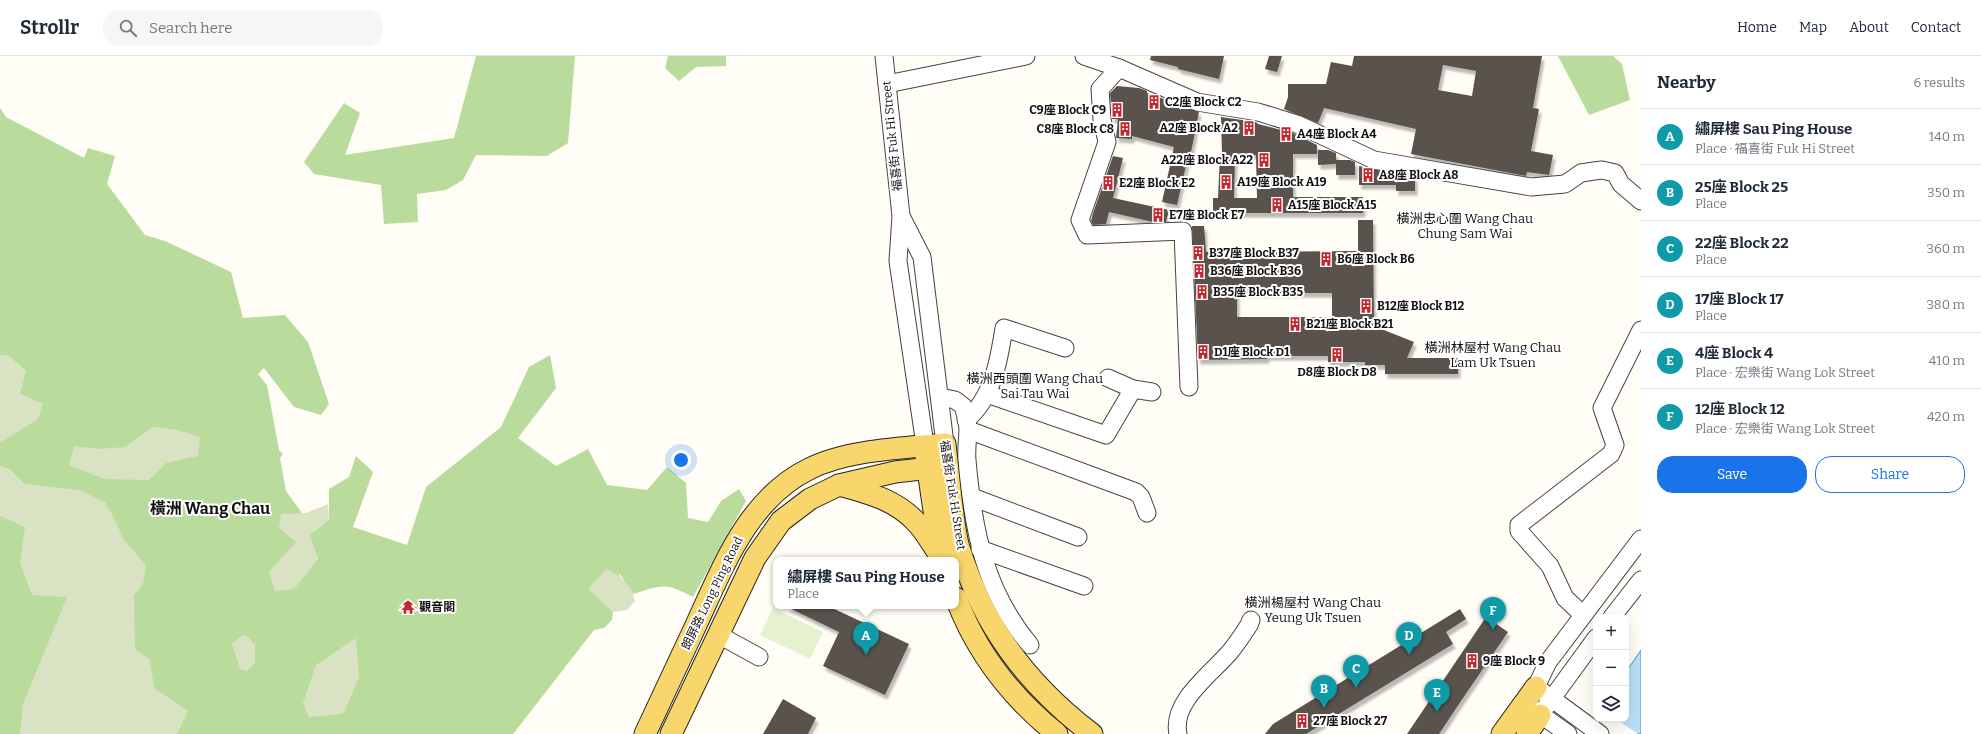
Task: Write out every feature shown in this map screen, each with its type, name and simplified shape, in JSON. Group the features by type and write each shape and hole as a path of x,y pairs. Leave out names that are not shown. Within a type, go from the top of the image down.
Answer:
{"main road":[{"name":"福喜街 Fuk Hi Street","path":"935,444 938,468 941,557"},
{"name":"朗屏路 Long Ping Road","path":"645,734 726,561 744,529 763,504 783,484 809,469 831,460 880,451 935,444"},
{"name":"福喜街 Fuk Hi Street","path":"938,468 957,542 979,601 1007,650 1026,673 1053,700 1092,734"},
{"name":"朗屏路 Long Ping Road","path":"671,734 755,558 781,521 810,499 839,485 870,477 938,468"},
{"path":"839,485 872,494 891,502 905,511 919,525 940,557"},
{"path":"959,604 987,659 1008,689 1034,715 1057,734"},
{"path":"1502,734 1538,701"},
{"path":"1527,734 1538,701"}],"street":[{"name":"福喜街 Fuk Hi Street","path":"884,56 901,216 898,261 935,444"},
{"path":"887,84 1026,56"},
{"path":"1084,56 1119,68 1197,102 1258,112 1297,124 1374,160 1531,187 1565,184 1581,173 1602,170 1615,173 1621,184 1641,202"},
{"path":"1119,68 1100,89 1102,119 1107,142 1080,220 1087,235 1183,231 1189,386"},
{"name":"福喜街 Fuk Hi Street","path":"901,216 922,257 940,397 935,444"},
{"path":"1030,645 1018,631 996,595 985,567 980,549 972,497 966,444 967,424 987,394 999,359 1004,328 1065,348"},
{"path":"1583,615 1565,598 1550,566 1519,531 1519,525 1611,454 1615,445 1602,408 1641,330"},
{"path":"1108,378 1133,389 1152,392"},
{"path":"987,394 1106,435 1133,389"},
{"path":"940,397 962,404 967,424 971,431 1136,492 1141,497 1147,513"},
{"path":"972,497 1078,537"},
{"path":"1538,701 1548,662 1641,539"},
{"path":"980,549 1084,586"},
{"path":"1614,614 1641,580"},
{"path":"1178,734 1177,721 1182,708 1200,681 1229,653 1250,625 1251,620"},
{"path":"719,635 759,657"},
{"path":"1538,701 1593,641"},
{"path":"1538,701 1572,714 1600,734"},
{"path":"1538,701 1564,732"}],"green space":[{"path":"476,56 575,56 568,143 547,156 476,155 463,180 446,190 417,194 418,222 384,224 381,185 314,174 304,162 344,103 360,113 345,155 454,138"},
{"path":"668,56 726,56 726,66 696,67 679,81 665,68"},
{"path":"1558,56 1613,56 1622,64 1630,100 1589,115"},
{"path":"0,108 6,117 84,158 88,148 115,156 107,184 145,235 165,241 231,272 243,318 285,315 308,342 329,404 321,415 294,407 264,368 258,374 267,385 279,450 283,454 280,458 286,491 315,531 329,519 329,489 349,477 356,456 373,472 353,527 407,545 426,487 501,427 529,367 550,355 556,388 518,438 556,466 588,449 607,485 647,490 667,467 686,483 688,518 708,522 721,501 739,489 746,501 693,597 676,589 663,586 633,594 620,574 610,609 613,612 612,620 604,628 594,630 513,734 0,734"},
{"path":"0,355 8,355 26,371 20,394 43,404 38,419 0,443"},
{"path":"153,427 178,430 200,437 198,456 166,463 149,480 104,479 69,465 74,446 99,449 125,447"},
{"path":"0,466 9,469 25,484 79,490 105,502 124,540 146,565 143,584 134,595 135,649 150,660 154,688 188,711 177,734 20,734 23,704 67,597 32,595 20,563 25,527 0,516"},
{"path":"328,504 329,519 310,535 318,559 294,589 275,591 269,572 296,542 279,528 281,514 306,513"},
{"path":"606,569 621,577 631,590 635,601 627,610 613,612 588,589"},
{"path":"773,608 823,632 810,659 760,635"},
{"path":"244,634 255,644 255,663 247,671 240,669 232,644"},
{"path":"356,638 359,678 343,714 309,717 303,703 316,665"}],"water":[{"path":"1641,650 1641,734 1583,734 1593,722 1629,722 1629,668"}],"pier":[{"path":"1593,717 1593,722 1620,722 1638,734 1581,734"}],"building":[{"path":"1151,56 1224,56 1219,79 1178,69 1178,67 1150,60"},
{"path":"1269,56 1282,56 1277,72 1265,69"},
{"path":"1354,56 1542,56 1533,108 1539,109 1531,151 1553,155 1549,175 1527,172 1526,176 1411,154 1416,129 1324,108 1318,123 1284,109 1288,97 1288,84 1326,84 1331,62 1352,66","holes":["1443,65 1476,71 1472,96 1438,90"]},
{"path":"1117,86 1139,88 1164,100 1199,112 1191,152 1189,152 1177,205 1162,202 1174,147 1132,136 1132,139 1116,138 1118,119 1112,119 1110,93"},
{"path":"1221,117 1256,122 1258,124 1293,133 1317,145 1317,154 1293,154 1293,197 1363,197 1363,213 1213,213 1213,198 1218,198 1220,154 1222,154","holes":["1235,155 1256,155 1257,198 1234,198"]},
{"path":"1318,150 1328,150 1336,153 1336,164 1318,165"},
{"path":"1113,156 1123,158 1113,198 1169,210 1166,222 1153,222 1109,212 1106,224 1093,225 1091,221 1093,213"},
{"path":"1336,160 1350,160 1355,162 1355,175 1336,175"},
{"path":"1359,166 1396,174 1396,176 1415,177 1415,191 1396,191 1396,185 1359,185"},
{"path":"1358,220 1373,220 1374,326 1414,342 1407,358 1458,358 1458,374 1385,374 1385,365 1365,365 1365,362 1328,362 1328,356 1267,356 1267,359 1198,360 1192,226 1204,226 1206,252 1358,251","holes":["1237,293 1332,293 1332,317 1237,317"]},
{"path":"791,609 834,609 909,644 885,695 823,666 839,632"},
{"path":"1460,609 1466,619 1446,632 1453,644 1306,734 1265,734 1273,724"},
{"path":"1486,617 1508,632 1439,734 1407,734"},
{"path":"783,699 816,718 808,734 763,734"}],"place":[{"name":"C2座 Block C2","path":"1154,102"},
{"name":"C9座 Block C9","path":"1117,110"},
{"name":"A2座 Block A2","path":"1249,128"},
{"name":"C8座 Block C8","path":"1125,129"},
{"name":"A4座 Block A4","path":"1286,134"},
{"name":"A22座 Block A22","path":"1264,160"},
{"name":"A8座 Block A8","path":"1368,175"},
{"name":"A19座 Block A19","path":"1226,182"},
{"name":"E2座 Block E2","path":"1108,183"},
{"name":"A15座 Block A15","path":"1277,205"},
{"name":"E7座 Block E7","path":"1158,215"},
{"name":"B37座 Block B37","path":"1198,253"},
{"name":"B6座 Block B6","path":"1326,259"},
{"name":"B36座 Block B36","path":"1199,271"},
{"name":"B35座 Block B35","path":"1202,292"},
{"name":"B12座 Block B12","path":"1366,306"},
{"name":"B21座 Block B21","path":"1295,324"},
{"name":"D1座 Block D1","path":"1203,352"},
{"name":"D8座 Block D8","path":"1337,355"},
{"name":"觀音閣","path":"408,607"},
{"name":"12座 Block 12","path":"1493,630"},
{"name":"繡屏樓 Sau Ping House","path":"866,655"},
{"name":"17座 Block 17","path":"1409,655"},
{"name":"9座 Block 9","path":"1472,661"},
{"name":"22座 Block 22","path":"1356,688"},
{"name":"25座 Block 25","path":"1324,708"},
{"name":"4座 Block 4","path":"1437,712"},
{"name":"27座 Block 27","path":"1302,721"}],"district":[{"name":"橫洲忠心圍 Wang Chau Chung Sam Wai","path":"1465,226"},
{"name":"橫洲林屋村 Wang Chau Lam Uk Tsuen","path":"1493,354"},
{"name":"橫洲西頭圍 Wang Chau Sai Tau Wai","path":"1035,386"},
{"name":"橫洲 Wang Chau","path":"210,508"},
{"name":"橫洲楊屋村 Wang Chau Yeung Uk Tsuen","path":"1313,610"}]}
